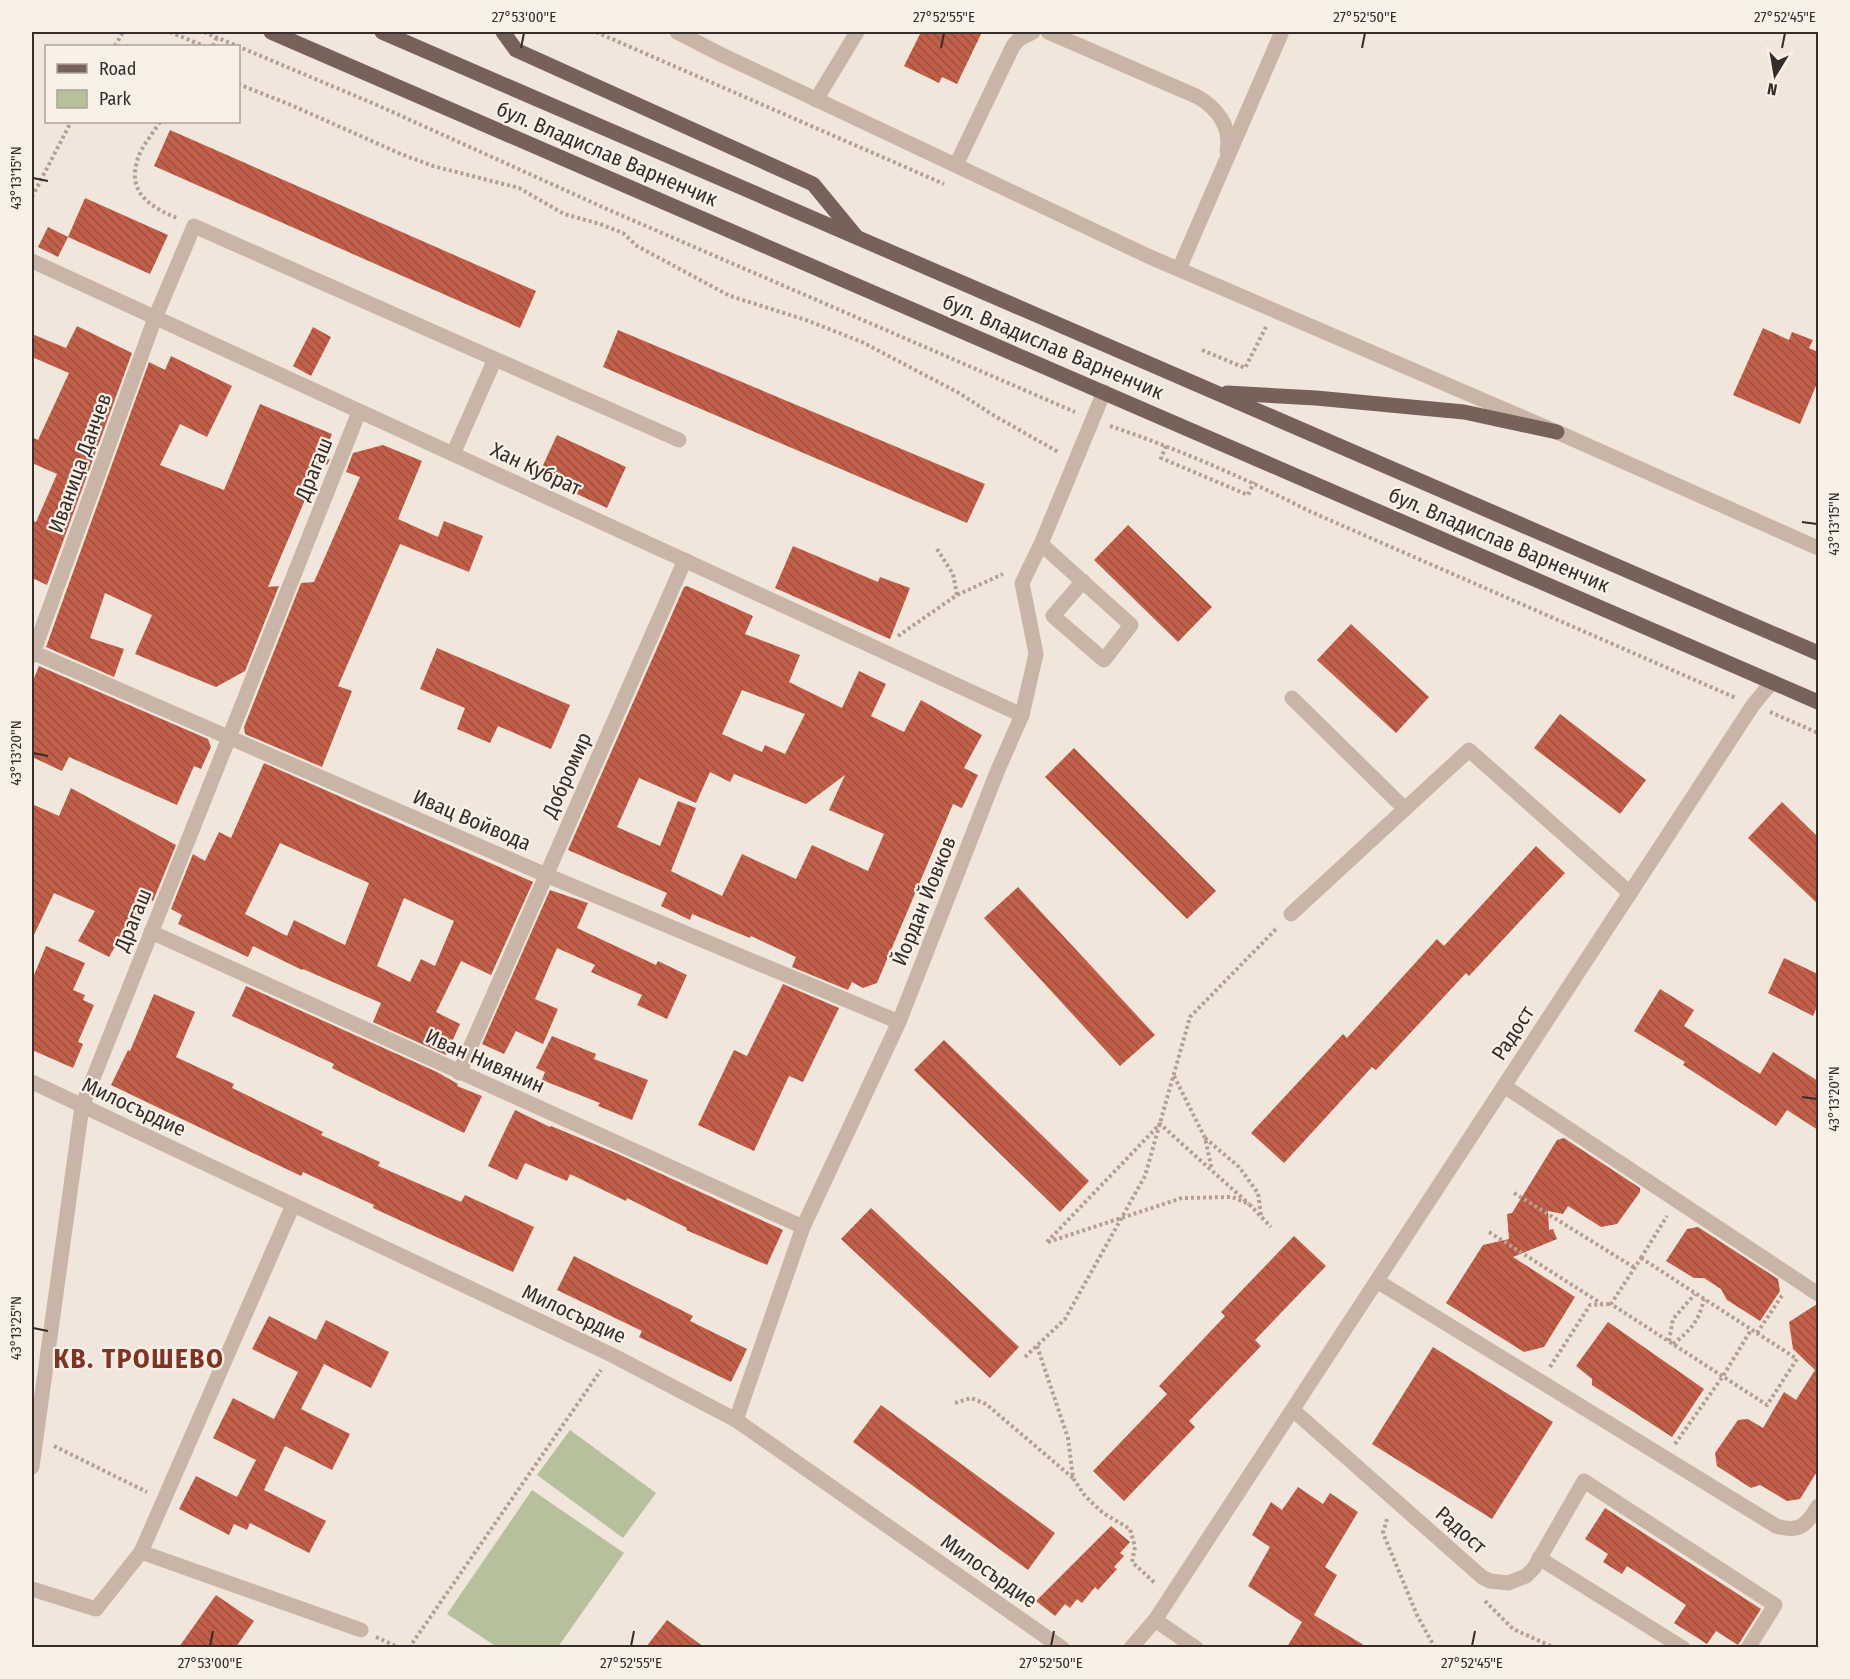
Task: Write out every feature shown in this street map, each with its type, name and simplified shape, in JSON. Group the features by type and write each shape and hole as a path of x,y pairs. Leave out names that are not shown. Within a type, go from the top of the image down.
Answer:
{"main road":[{"name":"бул. Владислав Варненчик","path":"271,32 1818,702"},
{"path":"503,32 516,50 813,184 857,237"},
{"name":"бул. Владислав Варненчик","path":"390,33 1818,653"},
{"path":"1216,393 1316,398 1464,412 1557,432"}],"street":[{"path":"677,32 816,100 1179,269 1557,432 1818,548"},
{"path":"816,100 858,32"},
{"path":"956,165 1013,46 1019,39 1033,32"},
{"path":"1048,32 1210,104 1221,116 1227,131 1228,147 1224,163"},
{"path":"1179,269 1281,34"},
{"path":"194,226 679,440"},
{"name":"Иваница Данчев","path":"32,654 155,318 194,226"},
{"name":"Хан Кубрат","path":"32,261 1022,715"},
{"path":"453,454 495,359"},
{"name":"Йордан Йовков","path":"736,1420 803,1227 899,1022 997,772 1022,715 1036,654 1022,584 1104,392"},
{"name":"Драгаш","path":"32,1467 82,1106 359,411"},
{"path":"1041,544 1083,581 1131,625 1104,660 1053,616 1083,581"},
{"name":"Добромир","path":"459,1073 685,560"},
{"name":"Ивац Войвода","path":"32,654 546,875 899,1022"},
{"name":"Радост","path":"1131,1647 1155,1620 1753,705 1772,682"},
{"path":"1292,698 1405,809"},
{"path":"1291,914 1468,750 1630,893"},
{"name":"Иван Нивянин","path":"151,932 803,1227"},
{"name":"Милосърдие","path":"32,1082 612,1354 736,1420 1062,1647"},
{"path":"1504,1086 1818,1294"},
{"path":"32,1589 96,1610 141,1552 293,1205"},
{"path":"1377,1281 1776,1526 1789,1530 1802,1527 1818,1506"},
{"name":"Радост","path":"1293,1410 1490,1581 1508,1583 1526,1576 1534,1568 1584,1481 1775,1605 1748,1647"},
{"path":"141,1552 361,1630"},
{"path":"1539,1558 1683,1647"},
{"path":"1155,1620 1196,1647"}],"path":[{"path":"170,32 202,45"},
{"path":"204,32 235,45"},
{"path":"214,45 218,38"},
{"path":"240,47 377,105 609,210 1093,420 1166,446 1254,482 1309,511 1818,733"},
{"path":"240,85 433,166 519,188 564,214 623,233 637,246 730,296 807,320 862,342 959,393 993,416 1059,452 1074,465"},
{"path":"32,197 70,123"},
{"path":"159,123 138,157 135,175 138,191 148,204 194,226"},
{"path":"1202,350 1245,368 1274,310"},
{"path":"1166,446 1161,458 1248,495 1254,482"},
{"path":"937,549 953,574 957,595"},
{"path":"880,649 957,595 1003,574"},
{"path":"1025,1357 1065,1319 1145,1176 1190,1017 1291,914"},
{"path":"1174,1076 1205,1138 1212,1171"},
{"path":"1160,1124 1261,1215 1271,1227"},
{"path":"1160,1124 1047,1242 1182,1198 1232,1197 1249,1204"},
{"path":"1205,1138 1239,1167 1252,1184 1258,1193 1261,1215"},
{"path":"1514,1193 1635,1268"},
{"path":"1611,1304 1677,1200"},
{"path":"1489,1232 1602,1304"},
{"path":"1541,1382 1590,1305 1611,1304 1767,1405 1797,1359 1641,1258"},
{"path":"1757,1333 1794,1278"},
{"path":"1671,1342 1673,1319 1695,1293"},
{"path":"1671,1342 1689,1330 1700,1315 1704,1299"},
{"path":"1665,1458 1723,1376 1751,1330"},
{"path":"1037,1346 1068,1438 1073,1478"},
{"path":"409,1647 612,1354"},
{"path":"955,1403 970,1398 986,1404 1073,1478 1085,1496 1103,1513 1130,1529 1135,1547 1132,1562 1170,1597"},
{"path":"36,1437 164,1501"},
{"path":"1393,1498 1383,1533 1417,1615 1435,1647"},
{"path":"1475,1570 1478,1595 1513,1629 1555,1647"},
{"path":"361,1630 400,1647"}],"green space":[{"path":"570,1430 656,1493 623,1538 537,1475"},
{"path":"532,1490 624,1553 558,1647 497,1647 447,1614"}],"building":[{"path":"921,32 982,32 957,84 942,77 939,83 904,66"},
{"path":"170,130 536,291 520,328 154,166"},
{"path":"85,198 168,235 150,274 68,237"},
{"path":"48,227 68,237 58,257 38,247"},
{"path":"77,326 132,353 47,585 32,578 32,521 36,522 57,474 32,463 32,437 38,440 69,373 32,357 32,334 66,348"},
{"path":"313,327 331,337 311,376 293,366"},
{"path":"1763,328 1789,340 1792,332 1813,340 1809,348 1818,352 1818,381 1800,424 1733,395"},
{"path":"618,330 985,484 967,523 603,367"},
{"path":"171,356 232,386 207,437 180,424 160,465 224,490 260,404 332,434 321,461 330,459 327,465 321,462 268,587 279,586 245,671 216,687 135,654 152,615 105,593 90,638 124,649 114,677 46,647 149,362 165,370"},
{"path":"557,435 626,467 607,508 538,476"},
{"path":"383,445 422,461 398,519 438,537 444,521 483,536 469,572 400,544 338,686 352,691 322,767 245,734 244,727 301,583 314,582 360,477 346,472 353,453"},
{"path":"1128,525 1212,607 1178,642 1094,560"},
{"path":"793,546 878,582 880,577 910,588 890,639 775,588"},
{"path":"687,586 753,616 745,634 800,655 789,682 842,708 859,671 886,684 871,716 904,732 921,700 982,735 964,768 978,775 962,808 953,804 877,983 863,988 852,982 848,990 792,967 796,957 751,936 750,938 692,914 690,920 661,906 667,893 568,850 684,587","holes":["742,690 805,714 785,754 765,745 762,752 722,734","710,772 730,782 734,774 806,804 845,775 829,810 884,834 868,871 812,845 796,879 742,854 722,896 671,871 696,808 678,801 660,846 617,827 639,778 696,803"]},
{"path":"1351,624 1429,697 1396,733 1317,660"},
{"path":"437,648 570,705 551,749 498,726 490,743 457,729 465,708 420,689"},
{"path":"39,666 208,739 211,747 201,769 194,766 177,805 69,757 62,771 32,757 32,683"},
{"path":"1560,714 1646,780 1620,814 1534,748"},
{"path":"1074,748 1216,891 1187,919 1045,777"},
{"path":"264,763 533,882 491,975 461,961 436,1012 460,1024 446,1055 373,1022 381,1003 302,970 253,946 248,957 178,924 182,915 171,909 193,854 205,861 219,832 231,838","holes":["280,843 369,883 345,945 294,920 287,936 245,914","404,898 454,921 435,966 421,959 410,982 377,966"]},
{"path":"71,788 176,845 153,901 148,898 134,930 127,926 109,957 78,941 95,911 54,893 32,939 32,804 59,816"},
{"path":"1782,802 1818,837 1818,904 1748,838"},
{"path":"1536,846 1565,873 1469,976 1466,973 1376,1070 1372,1067 1284,1163 1251,1133 1343,1034 1347,1038 1437,939 1444,946"},
{"path":"1018,887 1155,1035 1120,1066 984,918"},
{"path":"550,890 588,903 577,928 656,965 658,961 687,975 667,1019 637,1005 642,995 591,972 595,965 557,948 535,999 558,1009 543,1044 516,1031 504,1054 482,1044"},
{"path":"46,946 85,963 73,990 85,995 83,1000 94,1005 78,1042 83,1044 73,1068 32,1050 32,980"},
{"path":"1784,958 1818,974 1818,1004 1813,1016 1768,993"},
{"path":"783,984 839,1008 803,1082 789,1076 754,1151 698,1125 734,1050 747,1056"},
{"path":"246,986 437,1072 458,1084 457,1086 482,1096 464,1133 332,1068 334,1064 232,1016"},
{"path":"1660,989 1694,1010 1684,1026 1760,1074 1773,1052 1818,1081 1818,1130 1787,1110 1776,1126 1683,1065 1685,1062 1634,1031"},
{"path":"154,994 195,1012 176,1057 234,1084 232,1088 323,1132 321,1135 380,1162 378,1166 461,1202 465,1195 534,1227 513,1272 373,1208 374,1205 303,1172 301,1176 111,1085 128,1050 130,1051"},
{"path":"552,1036 596,1054 594,1059 648,1080 632,1120 598,1106 600,1103 542,1080 545,1072 536,1068"},
{"path":"944,1040 1089,1181 1060,1212 914,1070"},
{"path":"515,1110 550,1127 616,1153 783,1230 767,1265 686,1230 687,1228 627,1198 626,1201 570,1174 567,1181 525,1163 517,1180 488,1166"},
{"path":"1564,1138 1640,1188 1640,1192 1617,1224 1601,1227 1568,1206 1563,1214 1548,1211 1549,1230 1553,1229 1557,1239 1513,1257 1575,1297 1544,1347 1524,1352 1446,1303 1483,1245 1509,1239 1507,1214 1512,1213 1557,1140"},
{"path":"871,1208 1019,1347 990,1378 841,1239"},
{"path":"1698,1227 1778,1279 1780,1291 1760,1321 1727,1300 1721,1289 1704,1278 1694,1278 1666,1261 1687,1229"},
{"path":"1294,1236 1326,1266 1255,1340 1261,1346 1189,1421 1195,1427 1124,1501 1093,1471 1167,1394 1159,1386 1225,1316 1221,1312"},
{"path":"574,1256 693,1316 690,1321 747,1349 731,1382 639,1337 642,1331 557,1290"},
{"path":"1817,1304 1818,1470 1800,1499 1787,1501 1760,1485 1751,1488 1717,1466 1715,1453 1738,1420 1748,1419 1763,1428 1784,1392 1796,1400 1815,1370 1793,1349 1789,1322"},
{"path":"269,1316 316,1340 326,1320 389,1352 371,1388 324,1364 301,1409 350,1434 332,1470 285,1446 264,1490 326,1521 309,1553 250,1523 247,1530 234,1524 229,1535 179,1509 196,1476 237,1497 256,1460 213,1438 233,1398 274,1419 298,1372 252,1349"},
{"path":"1608,1322 1704,1389 1672,1437 1592,1385 1592,1379 1576,1366"},
{"path":"1433,1347 1553,1422 1492,1519 1372,1444"},
{"path":"881,1405 1055,1533 1028,1570 853,1442"},
{"path":"1298,1487 1323,1504 1330,1493 1358,1512 1325,1567 1337,1575 1314,1615 1367,1647 1287,1647 1302,1622 1248,1586 1270,1547 1252,1535 1271,1502 1282,1510"},
{"path":"1605,1508 1761,1609 1738,1645 1716,1631 1707,1644 1674,1623 1686,1605 1627,1566 1622,1574 1603,1562 1608,1554 1585,1539"},
{"path":"1111,1526 1130,1542 1120,1553 1124,1556 1114,1567 1117,1569 1098,1590 1095,1587 1082,1603 1077,1599 1070,1608 1065,1604 1055,1616 1036,1601"},
{"path":"216,1595 254,1621 236,1647 179,1647"},
{"path":"667,1620 704,1647 646,1647"}],"district":[{"name":"КВ. ТРОШЕВО","path":"139,1359"}]}
